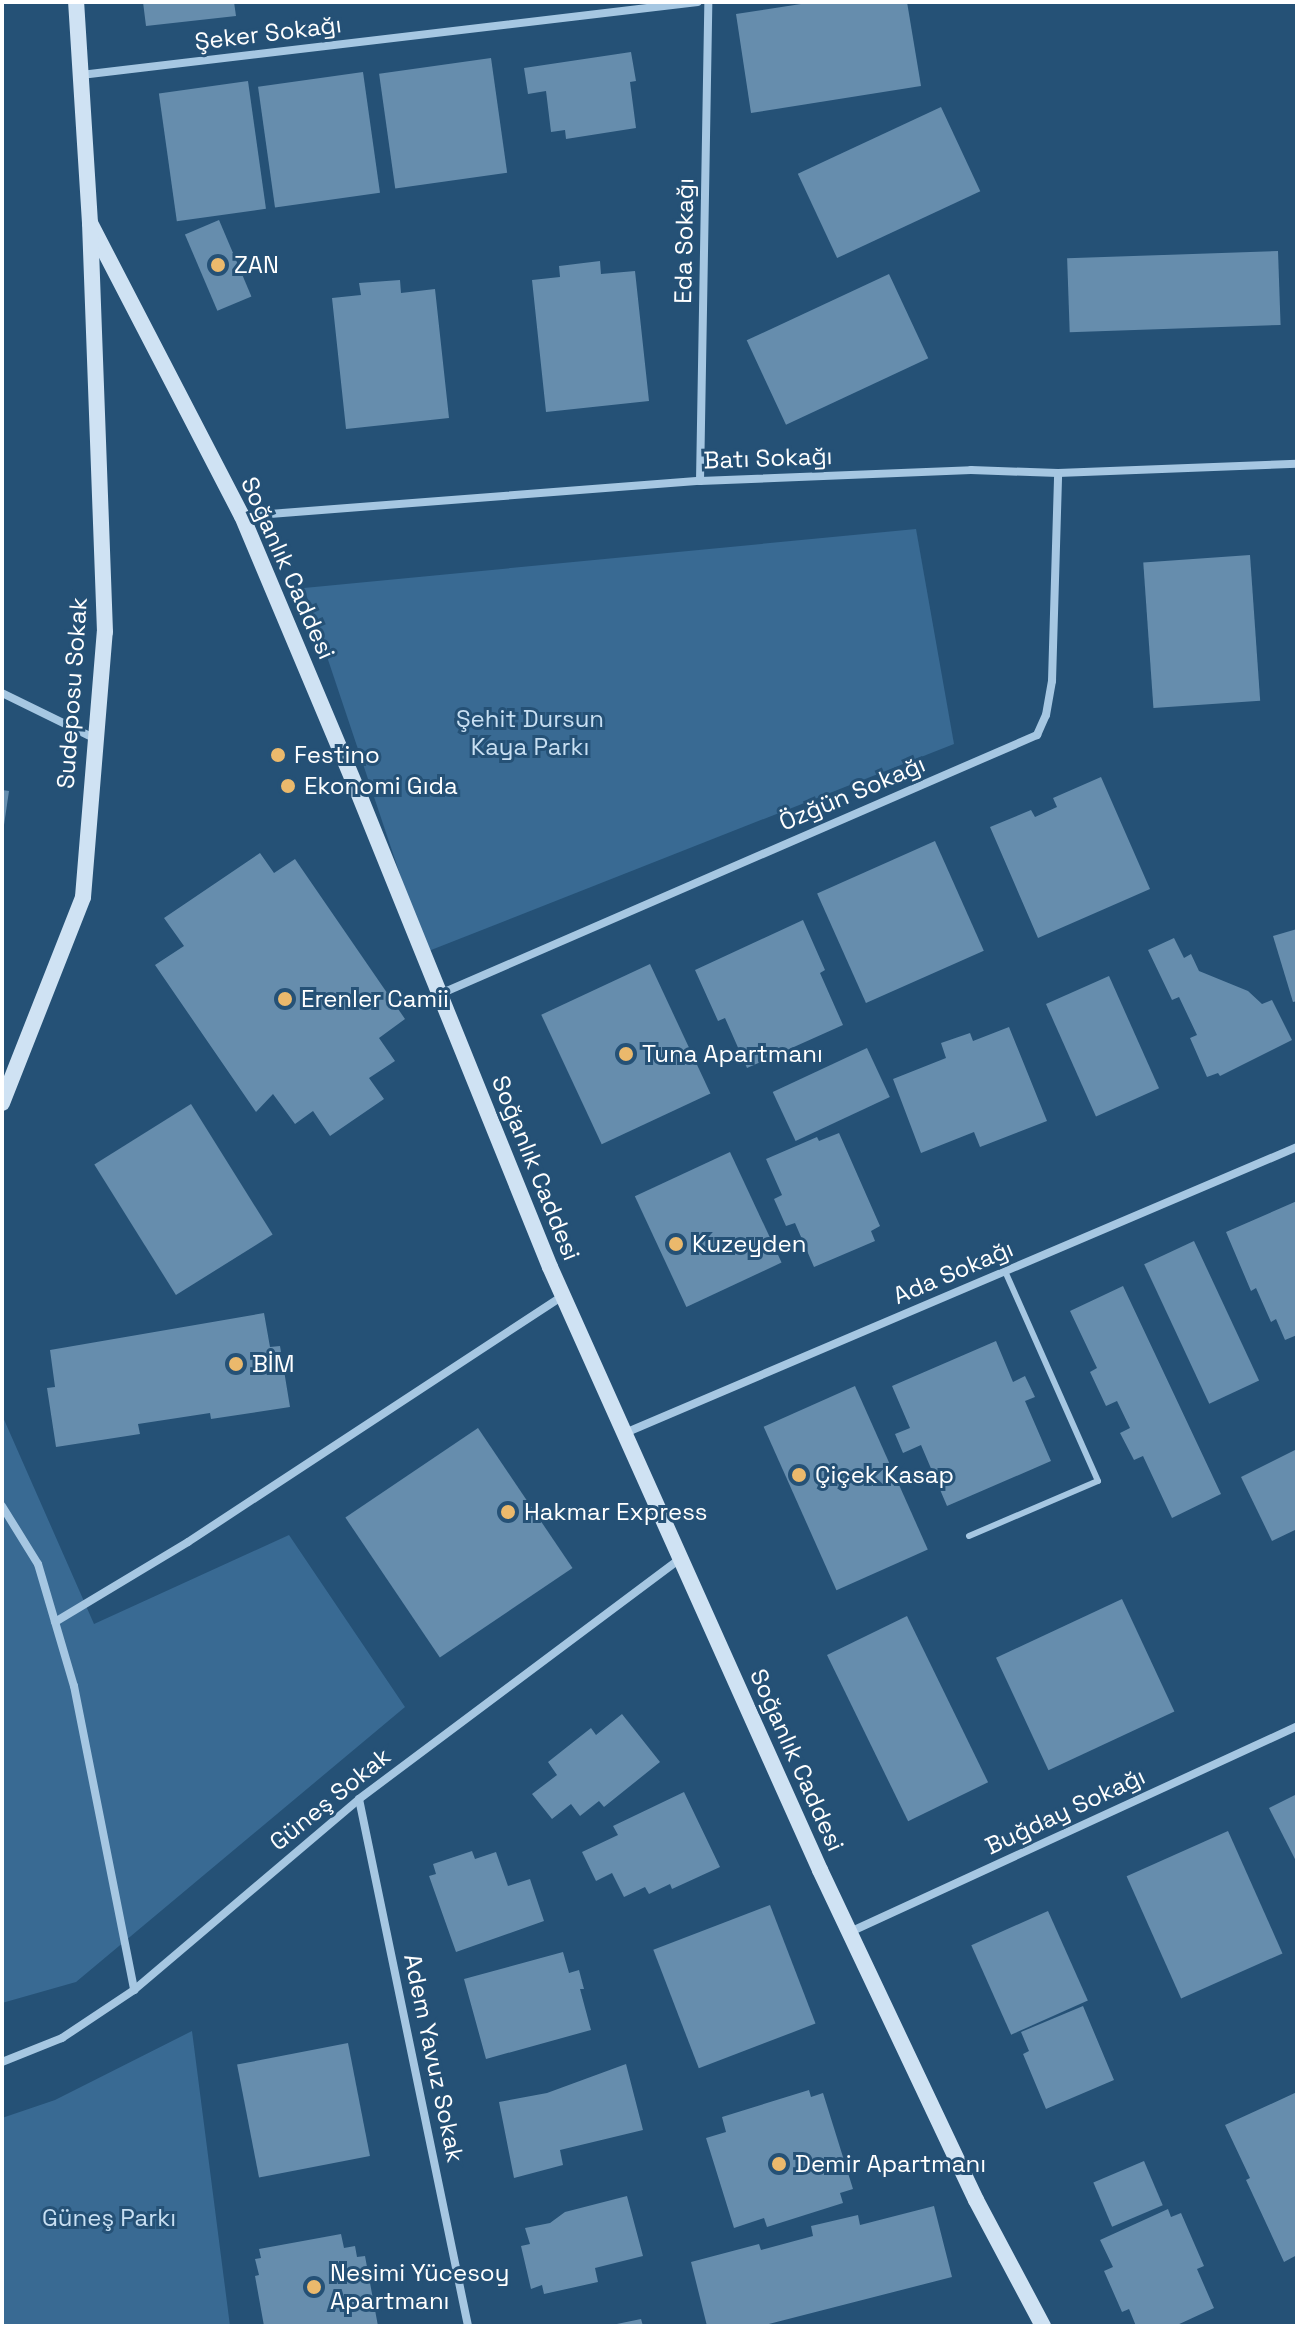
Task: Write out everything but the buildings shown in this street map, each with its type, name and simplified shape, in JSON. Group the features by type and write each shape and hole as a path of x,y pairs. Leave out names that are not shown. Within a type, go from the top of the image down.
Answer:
{"street":[{"name":"Soğanlık Caddesi","path":"76,2 90,223 242,516 563,1295 624,1433 849,1932 976,2200 1043,2326"},
{"name":"Şeker Sokağı","path":"80,75 698,2"},
{"name":"Eda Sokağı","path":"700,481 708,2"},
{"name":"Sudeposu Sokak","path":"2,1103 83,897 105,632 90,223"},
{"name":"Batı Sokağı","path":"242,516 700,481 971,470 1058,473 1297,464"},
{"name":"Özğün Sokağı","path":"440,994 1037,735 1048,708 1052,681 1058,473"},
{"path":"2,693 94,738"},
{"name":"Ada Sokağı","path":"624,1433 1297,1147"},
{"path":"55,1622 188,1542 563,1295"},
{"path":"2,1506 38,1564 74,1686 134,1990"},
{"name":"Güneş Sokak","path":"2,2062 62,2038 134,1990 359,1799 680,1559"},
{"name":"Buğday Sokağı","path":"849,1932 1297,1726"},
{"name":"Adem Yavuz Sokak","path":"359,1799 468,2326"}],"lane":[{"path":"969,1536 1098,1481 1005,1271"}],"green space":[{"name":"Şehit Dursun Kaya Parkı","path":"916,529 954,744 426,952 304,588"},
{"path":"2,1415 94,1624 289,1535 405,1707 76,1982 2,2003"},
{"name":"Güneş Parkı","path":"192,2031 230,2326 2,2326 2,2118 55,2100"}],"place":[{"name":"ZAN","path":"218,265"},
{"name":"Festino","path":"278,755"},
{"name":"Ekonomi Gıda","path":"288,786"},
{"name":"Erenler Camii","path":"285,999"},
{"name":"Tuna Apartmanı","path":"626,1054"},
{"name":"Kuzeyden","path":"676,1244"},
{"name":"BİM","path":"236,1364"},
{"name":"Çiçek Kasap","path":"799,1475"},
{"name":"Hakmar Express","path":"508,1512"},
{"name":"Demir Apartmanı","path":"779,2164"},
{"name":"Nesimi Yücesoy Apartmanı","path":"314,2287"}]}
